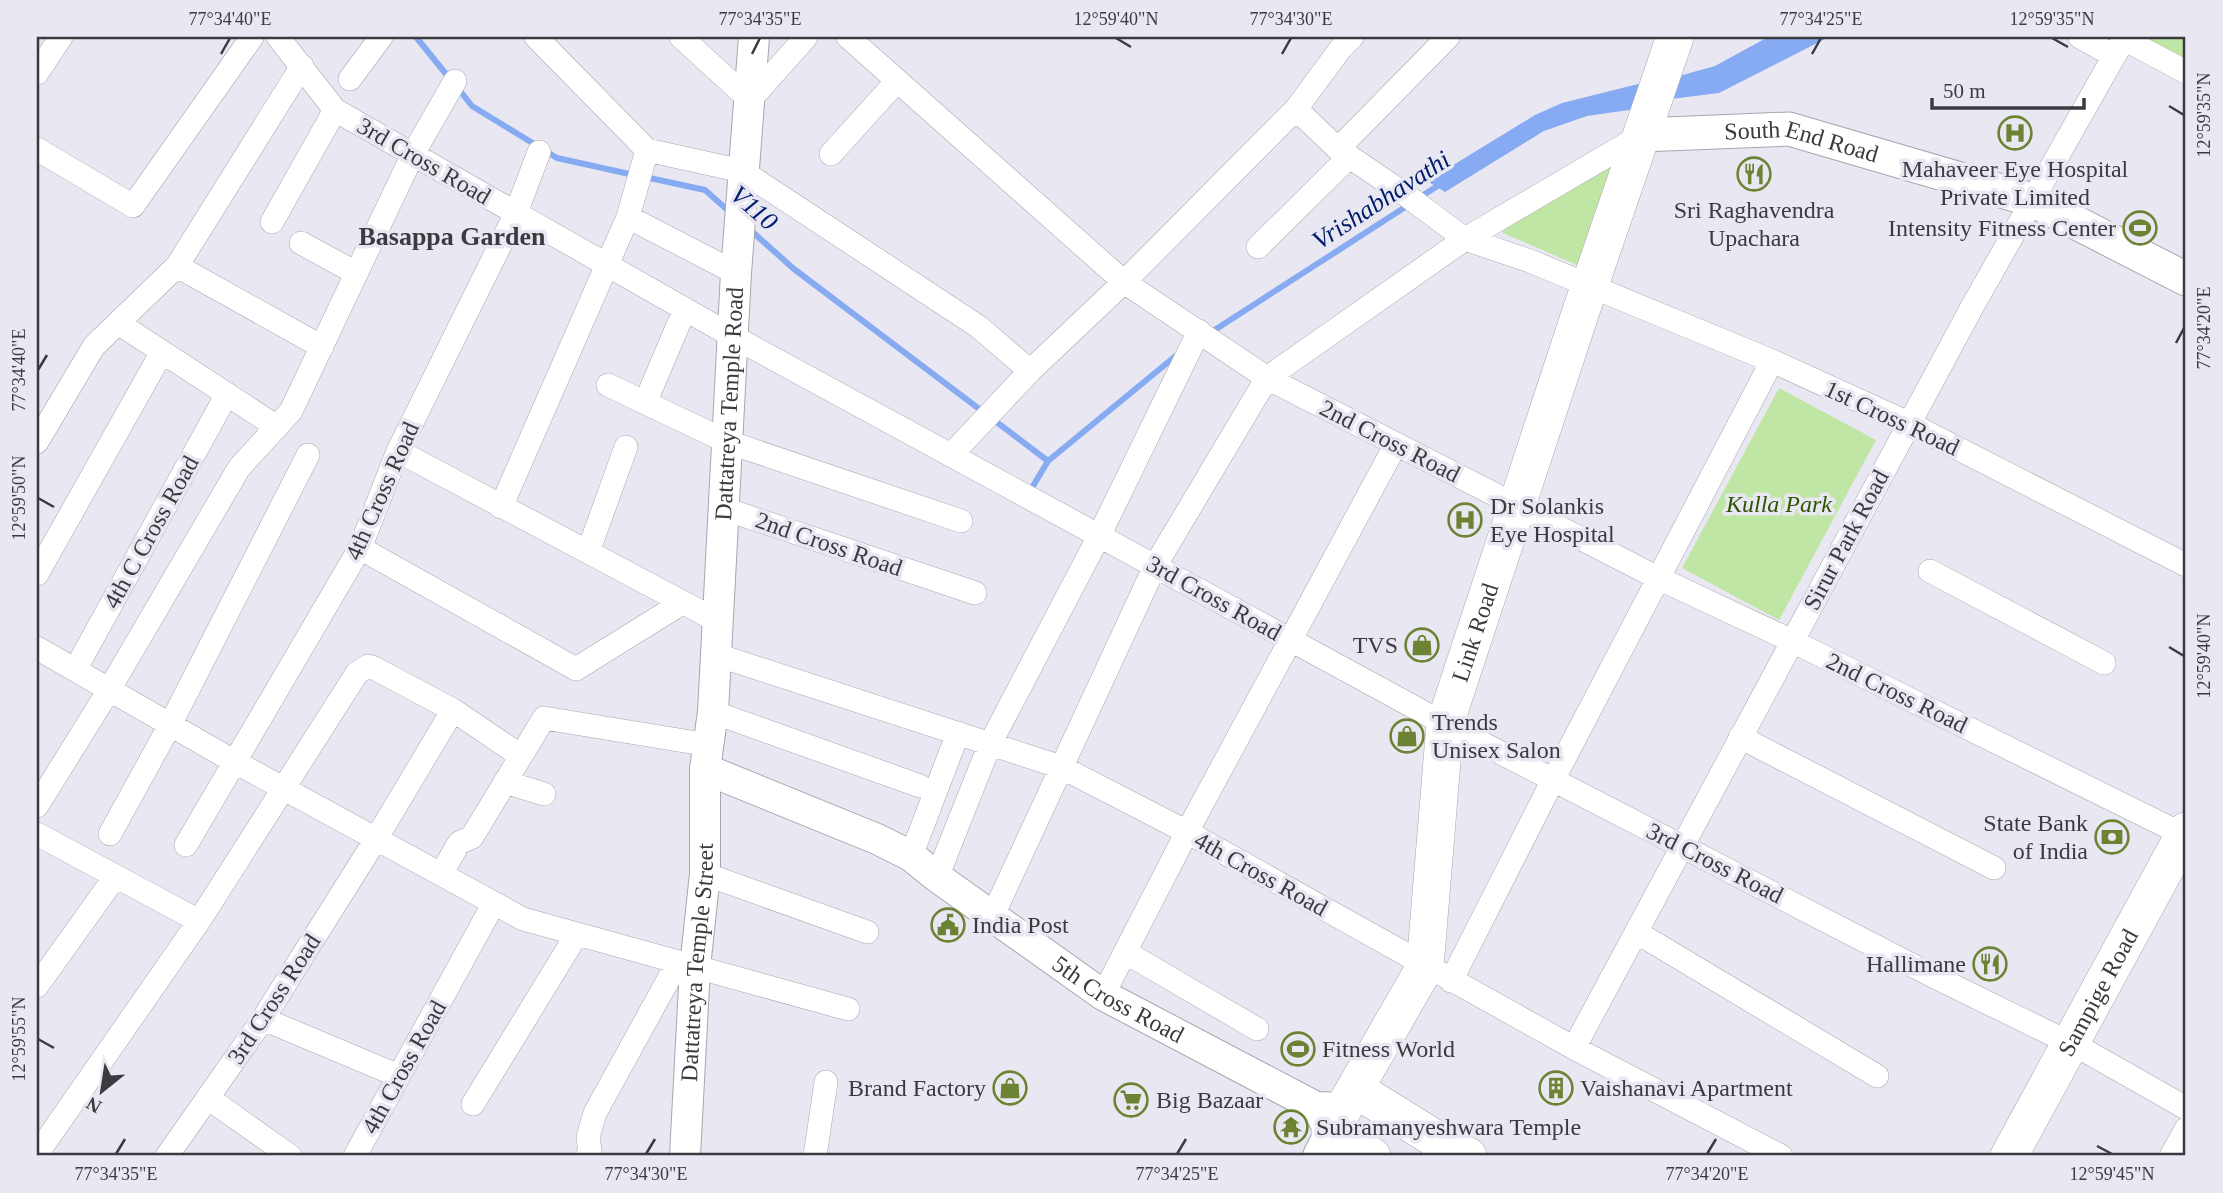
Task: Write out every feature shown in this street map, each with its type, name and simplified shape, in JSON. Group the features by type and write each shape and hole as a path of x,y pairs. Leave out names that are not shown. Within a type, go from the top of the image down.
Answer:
{"main road":[{"name":"Link Road","path":"1330,1128 1438,974 1445,724 1675,37"},
{"name":"South End Road","path":"1651,108 1790,129 2032,200 2186,279"},
{"name":"Sampige Road","path":"2009,1156 2186,834"},
{"name":"5th Cross Road","path":"1330,1128 1372,1156"},
{"path":"1330,1128 1430,1156"},
{"path":"1330,1128 1434,1138 1468,1156"}],"street":[{"path":"37,74 60,37"},
{"path":"37,149 133,206 252,37"},
{"name":"3rd Cross Road","path":"278,37 335,110 732,336 1445,724 2070,1044 2186,1108"},
{"path":"350,79 381,37"},
{"path":"536,37 646,150 742,171 979,327 1030,371"},
{"path":"681,37 750,100 806,37"},
{"name":"Dattatreya Temple Road","path":"707,757 713,712 714,654 742,171 754,37"},
{"name":"2nd Cross Road","path":"848,37 1124,282 1267,378 1658,578 2186,834"},
{"path":"1258,247 1448,37"},
{"path":"2080,37 2121,44 2186,72"},
{"path":"952,454 1030,371 1124,282 1296,109 1340,41"},
{"name":"Sirur Park Road","path":"1574,1048 1908,423 2121,44"},
{"path":"37,442 94,346 177,267 302,66"},
{"path":"37,806 109,690 239,468 291,411 413,154 455,81"},
{"path":"831,154 897,81"},
{"path":"992,917 1155,566 1267,378 1651,108"},
{"name":"1st Cross Road","path":"1296,109 1343,153 1415,201 1465,239 1530,261 1772,361 1908,423 2186,565"},
{"path":"272,222 335,110"},
{"path":"501,507 628,217 646,150"},
{"name":"4th Cross Road","path":"186,845 360,548 398,451 516,213 539,152"},
{"path":"628,217 736,273"},
{"path":"301,243 356,273"},
{"path":"177,267 322,346"},
{"path":"645,403 685,309"},
{"path":"118,323 277,427"},
{"path":"937,877 990,744 1099,536 1198,332"},
{"path":"37,573 162,352"},
{"path":"1438,974 1553,780 1772,361"},
{"path":"608,385 728,442 961,521"},
{"name":"4th C Cross Road","path":"75,670 227,394"},
{"path":"1102,995 1395,444"},
{"path":"588,552 626,447"},
{"path":"398,451 716,620"},
{"path":"110,834 170,725 308,455"},
{"name":"2nd Cross Road","path":"722,508 975,593"},
{"path":"360,548 576,669 682,603"},
{"path":"1930,571 2104,663"},
{"name":"4th Cross Road","path":"714,654 1061,767 1187,832 1574,1048 1782,1156"},
{"path":"39,655 75,670 235,762 523,919 848,1009"},
{"path":"37,1154 199,921 357,673 368,666 453,710 521,755"},
{"name":"3rd Cross Road","path":"167,1156 262,1019 376,839 453,710"},
{"path":"713,712 920,786"},
{"path":"441,874 459,843 472,837 544,718 707,757"},
{"path":"911,856 958,733"},
{"path":"1741,737 1994,868"},
{"name":"5th Cross Road","path":"707,757 911,856 1102,995 1330,1128"},
{"name":"Dattatreya Temple Street","path":"685,1156 686,965 705,874 707,757"},
{"path":"505,782 544,794"},
{"path":"37,834 199,921"},
{"path":"705,874 867,932"},
{"path":"37,986 115,877"},
{"name":"4th Cross Road","path":"355,1156 494,903"},
{"path":"1636,932 1877,1076"},
{"path":"473,1104 577,934"},
{"path":"1125,952 1257,1029"},
{"path":"593,1154 588,1137 595,1113 686,965"},
{"path":"262,1019 399,1076"},
{"path":"816,1156 826,1082"},
{"path":"208,1098 290,1156"},
{"path":"2171,1156 2186,1129"}],"green space":[{"path":"2150,37 2186,37 2186,64 2147,43"},
{"path":"1620,153 1584,268 1501,232"},
{"name":"Kulla Park","path":"1779,388 1876,440 1779,620 1682,568"}],"water":[{"path":"1768,37 1829,37 1719,93 1671,99 1679,76 1715,66"},
{"path":"1646,82 1636,109 1587,116 1544,131 1445,192 1427,181 1535,115 1562,103"}],"waterway":[{"name":"V110","path":"416,37 450,79"},
{"name":"V110","path":"457,87 472,106 557,158 634,175"},
{"name":"V110","path":"645,177 705,190 732,214"},
{"name":"Vrishabhavathi","path":"1419,198 1442,183"},
{"name":"Vrishabhavathi","path":"1210,333 1410,204"},
{"name":"V110","path":"748,228 794,269 1048,461"},
{"name":"Vrishabhavathi","path":"1033,486 1048,461 1178,354"}],"place":[{"name":"Mahaveer Eye Hospital Private Limited","path":"2015,133"},
{"name":"Sri Raghavendra Upachara","path":"1754,174"},
{"name":"Intensity Fitness Center","path":"2140,228"},
{"name":"Dr Solankis Eye Hospital","path":"1465,520"},
{"name":"TVS","path":"1422,645"},
{"name":"Trends Unisex Salon","path":"1407,736"},
{"name":"State Bank of India","path":"2112,837"},
{"name":"India Post","path":"948,925"},
{"name":"Hallimane","path":"1990,964"},
{"name":"Fitness World","path":"1298,1049"},
{"name":"Brand Factory","path":"1010,1088"},
{"name":"Vaishanavi Apartment","path":"1556,1088"},
{"name":"Big Bazaar","path":"1131,1100"},
{"name":"Subramanyeshwara Temple","path":"1291,1127"}],"district":[{"name":"Basappa Garden","path":"452,236"}]}
